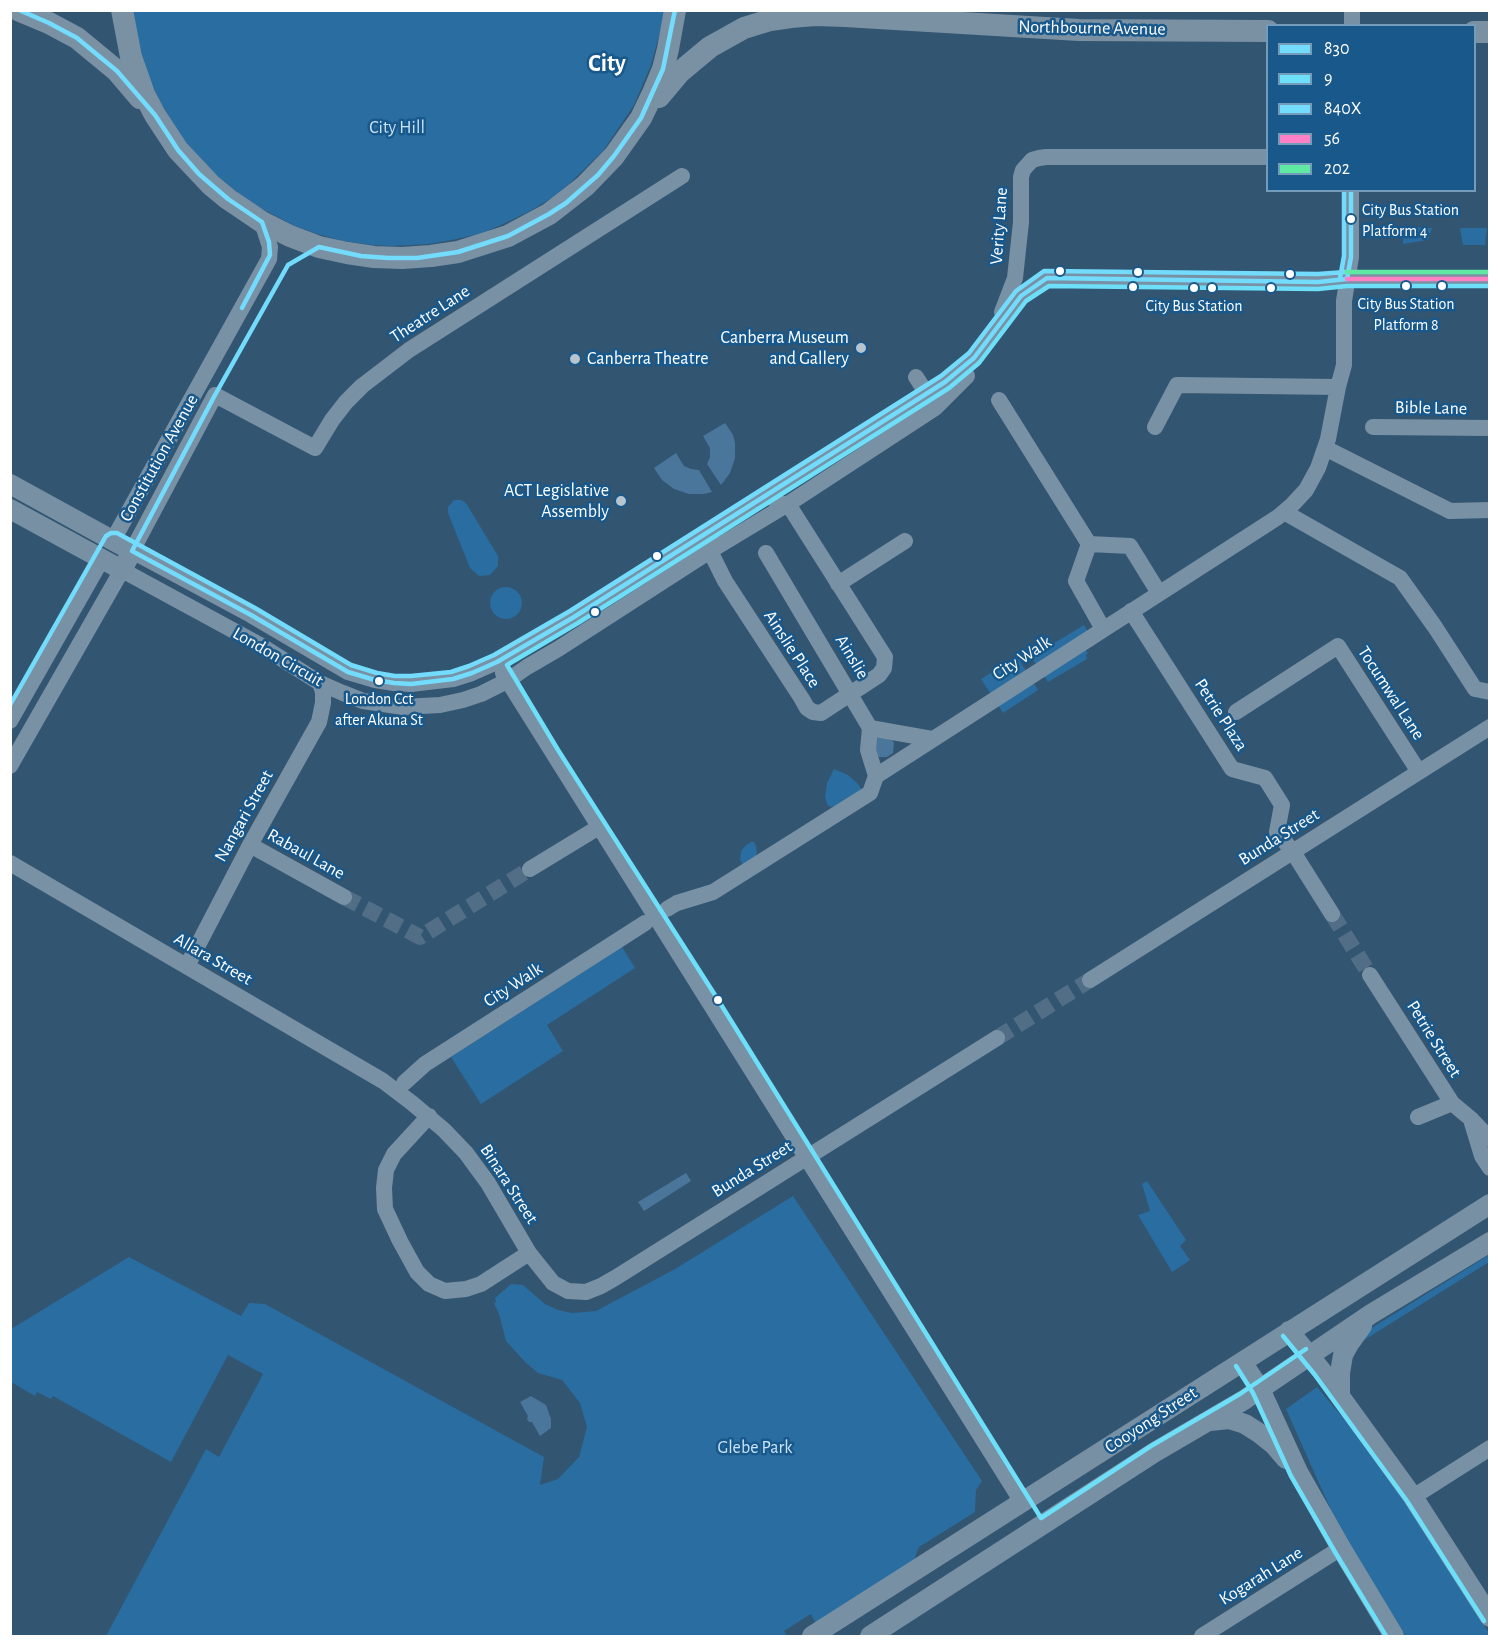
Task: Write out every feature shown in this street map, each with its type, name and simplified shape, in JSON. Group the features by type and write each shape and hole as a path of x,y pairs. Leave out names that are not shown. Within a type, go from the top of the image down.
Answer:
{"highway":[{"path":"18,10 77,38 117,71 155,115"},
{"path":"122,10 126,39 144,94 178,150 199,174 228,199 262,222 290,236 319,247 361,256 402,258 458,252 508,236 549,214 585,186 614,156 640,118 653,93 669,49 675,10"},
{"path":"743,10 759,19 770,20"},
{"name":"Northbourne Avenue","path":"614,156 669,84 691,62 732,34 770,20 815,15 1079,30 1266,31"}],"main road":[{"name":"London Circuit","path":"10,484 132,551"},
{"name":"London Circuit","path":"10,509 122,570"},
{"name":"Constitution Avenue","path":"102,559 113,540"},
{"name":"Constitution Avenue","path":"122,570 132,551"},
{"name":"Cooyong Street","path":"812,1636 1490,1204"},
{"name":"Cooyong Street","path":"870,1636 1155,1452 1260,1389 1371,1314 1490,1242"},
{"path":"1340,1396 1343,1355 1371,1314"},
{"path":"1289,1331 1310,1355 1413,1497 1490,1617"},
{"path":"1242,1362 1260,1389 1298,1472 1394,1636"},
{"path":"1210,1421 1228,1419 1245,1424 1259,1432 1298,1472"},
{"path":"1022,1502 1039,1528"}],"street":[{"name":"Verity Lane","path":"931,401 947,372 980,343 999,317 1015,278 1021,222 1021,177 1032,160 1046,157 1266,157"},
{"name":"Theatre Lane","path":"215,395 315,448 346,402 362,386 409,350 682,176"},
{"name":"City Walk","path":"667,909 676,903 713,892 870,793 876,776 1284,512 1306,490 1318,468 1325,448 1344,365 1344,301 1351,257 1351,192"},
{"name":"Constitution Avenue","path":"113,540 269,259 270,246 262,222"},
{"name":"London Circuit","path":"122,570 260,645 320,682 363,701 421,707 463,700 507,681 710,551 788,504 965,379 1024,300 1047,278"},
{"name":"London Circuit","path":"132,551 251,615 348,672 375,680 411,684 453,679 497,662 574,617 754,503 931,401 974,358 1021,296 1047,278"},
{"path":"1047,278 1318,282 1347,279 1490,279"},
{"path":"916,377 931,401"},
{"path":"1155,427 1177,385 1338,387"},
{"name":"Constitution Avenue","path":"132,551 215,395"},
{"path":"999,400 1089,544"},
{"name":"Bible Lane","path":"1373,427 1490,428"},
{"path":"1325,448 1450,511 1490,510"},
{"path":"754,503 788,504"},
{"name":"Ainslie Place","path":"710,551 725,581 810,711 821,713 879,675 885,662 882,652 788,504"},
{"path":"1284,512 1400,578 1475,689 1490,692"},
{"path":"710,551 712,540 720,525"},
{"path":"838,584 905,541"},
{"path":"1089,544 1130,546 1159,594"},
{"path":"1089,544 1076,581 1103,629"},
{"name":"Ainslie","path":"766,553 870,728"},
{"name":"Constitution Avenue","path":"10,721 102,559"},
{"name":"Constitution Avenue","path":"10,766 122,570"},
{"name":"Petrie Plaza","path":"1131,611 1232,769 1265,778 1282,805 1276,832 1293,852"},
{"name":"Tocumwal Lane","path":"1236,712 1338,646 1419,772"},
{"path":"497,662 1022,1502"},
{"name":"Nangari Street","path":"187,966 250,845 319,722 323,703 320,682"},
{"name":"Bunda Street","path":"1090,980 1490,727"},
{"path":"876,776 868,750 870,728 932,739"},
{"path":"530,869 599,827"},
{"name":"Rabaul Lane","path":"250,845 344,897"},
{"path":"1293,852 1332,914"},
{"name":"Allara Street","path":"10,863 383,1081 400,1087"},
{"name":"City Walk","path":"400,1087 425,1064 645,923"},
{"name":"Petrie Street","path":"1370,975 1452,1103 1490,1139"},
{"name":"Bunda Street","path":"553,1284 568,1291 586,1292 601,1286 997,1038"},
{"name":"Binara Street","path":"400,1087 466,1153 488,1183 529,1253 553,1284"},
{"path":"1418,1117 1452,1103"},
{"path":"429,1116 394,1154 386,1170 384,1188 385,1209 417,1272 429,1284 445,1291 466,1289 481,1284 529,1253"},
{"path":"1471,1119 1482,1156 1490,1168"},
{"path":"1413,1497 1490,1448"},
{"name":"Kogarah Lane","path":"1202,1636 1341,1548"}],"green space":[{"name":"City Hill","path":"131,11 664,11 651,65 634,105 603,151 570,183 530,211 482,233 429,244 392,246 343,241 295,226 251,203 216,175 186,144 160,102 146,72"},
{"path":"1404,227 1432,228 1428,240 1403,244"},
{"path":"1460,228 1487,228 1485,245 1463,245"},
{"path":"454,500 466,503 498,556 498,566 490,575 479,576 470,568 448,513 448,507"},
{"path":"506,587 517,592 522,603 517,614 506,619 495,614 490,603 495,592"},
{"path":"1084,625 1096,644 1086,650 1087,659 1048,682 1031,657"},
{"path":"1017,656 1038,690 1003,713 981,679"},
{"path":"834,769 848,775 864,793 841,805 830,807 825,796 827,783"},
{"path":"754,842 757,853 755,858 744,866 740,860 741,851"},
{"path":"622,947 635,968 547,1025 563,1051 481,1104 451,1057"},
{"path":"1147,1181 1186,1240 1180,1246 1190,1260 1172,1272 1138,1215 1150,1211 1142,1184"},
{"name":"Glebe Park","path":"793,1196 982,1481 976,1490 975,1512 919,1547 914,1560 816,1624 811,1614 784,1631 787,1636 106,1636 206,1449 219,1457 263,1374 228,1355 171,1462 53,1396 51,1399 37,1392 35,1396 11,1382 11,1329 129,1257 241,1316 249,1303 265,1304 544,1457 540,1485 558,1479 579,1457 587,1427 580,1403 562,1380 538,1373 506,1341 494,1303 495,1298 511,1284 523,1285 545,1304 558,1310 572,1313 596,1311 675,1269"},
{"path":"1489,1255 1489,1262 1361,1342 1365,1332"},
{"path":"1317,1387 1384,1466 1489,1636 1406,1636 1343,1537 1286,1409"}],"shaded area":[{"path":"725,423 733,435 735,458 730,473 721,485 707,464 710,448 703,436"},
{"path":"676,453 684,466 699,470 712,492 689,494 674,489 662,480 654,468"},
{"path":"879,737 892,740 894,743 893,753 887,757 876,755 876,739"},
{"path":"686,1173 691,1181 644,1211 638,1202"},
{"path":"531,1396 546,1405 551,1419 551,1428 540,1436 532,1422 527,1419 528,1416 520,1402"}],"tunnel":[{"path":"344,897 420,937 530,869"},
{"path":"1332,914 1370,975"},
{"path":"997,1038 1090,980"}],"transit line":[{"name":"830","path":"19,10 77,38 117,71 155,115 178,150 199,174 228,199 262,222 269,242 270,255 242,308"},
{"name":"830","path":"675,10 663,69 641,118 598,175 566,203 508,236 458,252 417,258 388,258 361,256 319,247 288,265 215,395 132,551 251,615 348,672 394,683 411,684 453,679 497,662 574,617 945,382 974,358 1021,296 1047,278 1318,282 1347,279"},
{"name":"840X","path":"1340,278 1344,256 1344,192"},
{"name":"830","path":"1347,279 1351,257 1351,192"},
{"name":"840X","path":"10,705 106,536 111,533 117,533 255,608 351,665 395,676 451,672 494,655 570,611 941,376 969,353 1016,291 1044,271 1318,274 1346,272"},
{"name":"202","path":"1347,272 1490,272"},
{"name":"56","path":"1347,279 1490,279"},
{"name":"9","path":"1306,1349 1240,1394 1151,1446 1041,1518 715,995 558,750 507,665 578,623 949,388 979,363 1026,301 1049,286 1318,289 1347,286 1490,286"},
{"name":"9","path":"1283,1336 1315,1375 1407,1501 1484,1621"},
{"name":"9","path":"1236,1366 1253,1393 1291,1476 1386,1636"}],"place":[{"name":"City Bus Station Platform 4","path":"1351,219"},
{"name":"City Bus Station Platform 8","path":"1406,286"},
{"name":"City Bus Station","path":"1194,288"},
{"name":"Canberra Museum and Gallery","path":"861,348"},
{"name":"Canberra Theatre","path":"575,359"},
{"name":"ACT Legislative Assembly","path":"621,501"},
{"name":"London Cct after Akuna St","path":"379,681"}],"district":[{"name":"City","path":"607,64"}]}
